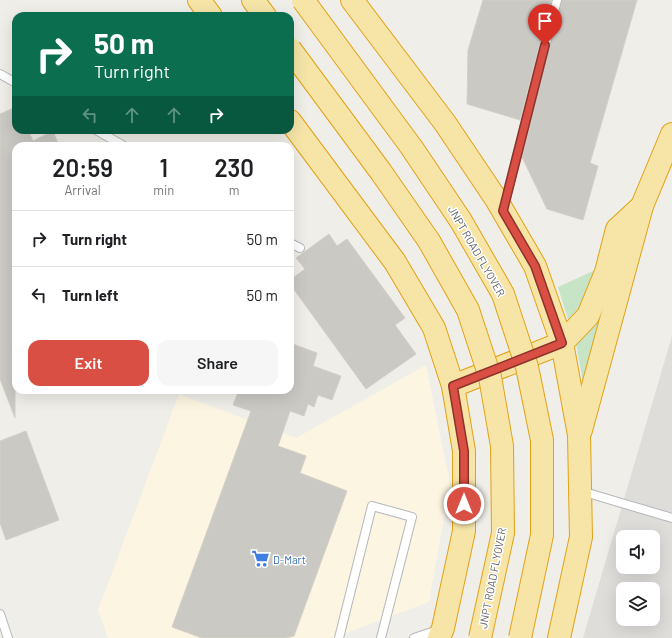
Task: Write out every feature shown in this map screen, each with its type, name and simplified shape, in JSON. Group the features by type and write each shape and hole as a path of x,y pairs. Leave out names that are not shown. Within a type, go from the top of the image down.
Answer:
{"highway":[{"path":"199,0 208,12"},
{"path":"253,0 262,12"},
{"name":"JNPT ROAD FLYOVER","path":"303,0 417,155 461,221 503,294 527,367 542,440 542,535 520,638"},
{"path":"352,0 445,124 503,211 535,266 562,343 579,435 580,537 559,638"},
{"name":"JNPT ROAD FLYOVER","path":"294,54 381,172 429,241 468,310 490,377 502,446 503,533 480,638"},
{"path":"294,126 395,262 434,328 453,386 464,451 464,531 441,633"},
{"path":"579,435 642,206 672,134"},
{"path":"453,386 562,343 588,316 606,272 617,229 642,206"}],"lane":[{"path":"503,211 557,0"},
{"path":"0,74 12,82"},
{"path":"103,134 117,142"},
{"path":"294,245 300,248"},
{"path":"580,490 672,518"},
{"path":"339,638 372,506 412,517 381,638"},
{"path":"0,614 8,638"},
{"path":"414,638 441,633"}],"shaded area":[{"path":"672,336 672,638 583,638"},
{"path":"426,365 450,484 429,602 333,638 108,638 98,610 179,394 296,438"}],"green space":[{"path":"622,250 583,382 577,349 558,287 593,271"}],"building":[{"path":"483,0 551,0 520,120 467,104 468,50"},
{"path":"562,0 637,0 590,163 598,166 583,220 547,209 522,157"},
{"path":"12,109 12,134 30,134 33,141 47,134 54,134 57,142 12,142 12,394 15,394 15,418 0,379 0,114"},
{"path":"329,234 337,246 347,239 405,318 395,325 416,354 366,389 294,290 294,277 305,269 296,258"},
{"name":"D-Mart","path":"294,344 317,353 313,366 341,376 332,400 318,395 314,407 308,404 304,416 290,411 278,446 306,456 300,473 347,491 294,636 285,638 202,638 172,627 251,411 233,405 237,394 294,394"},
{"path":"26,431 59,520 6,540 0,523 0,441"}],"place":[{"name":"D-Mart","path":"260,559"}],"route":[{"path":"464,504 464,451 453,386 562,343 535,266 503,211 545,45"}]}
